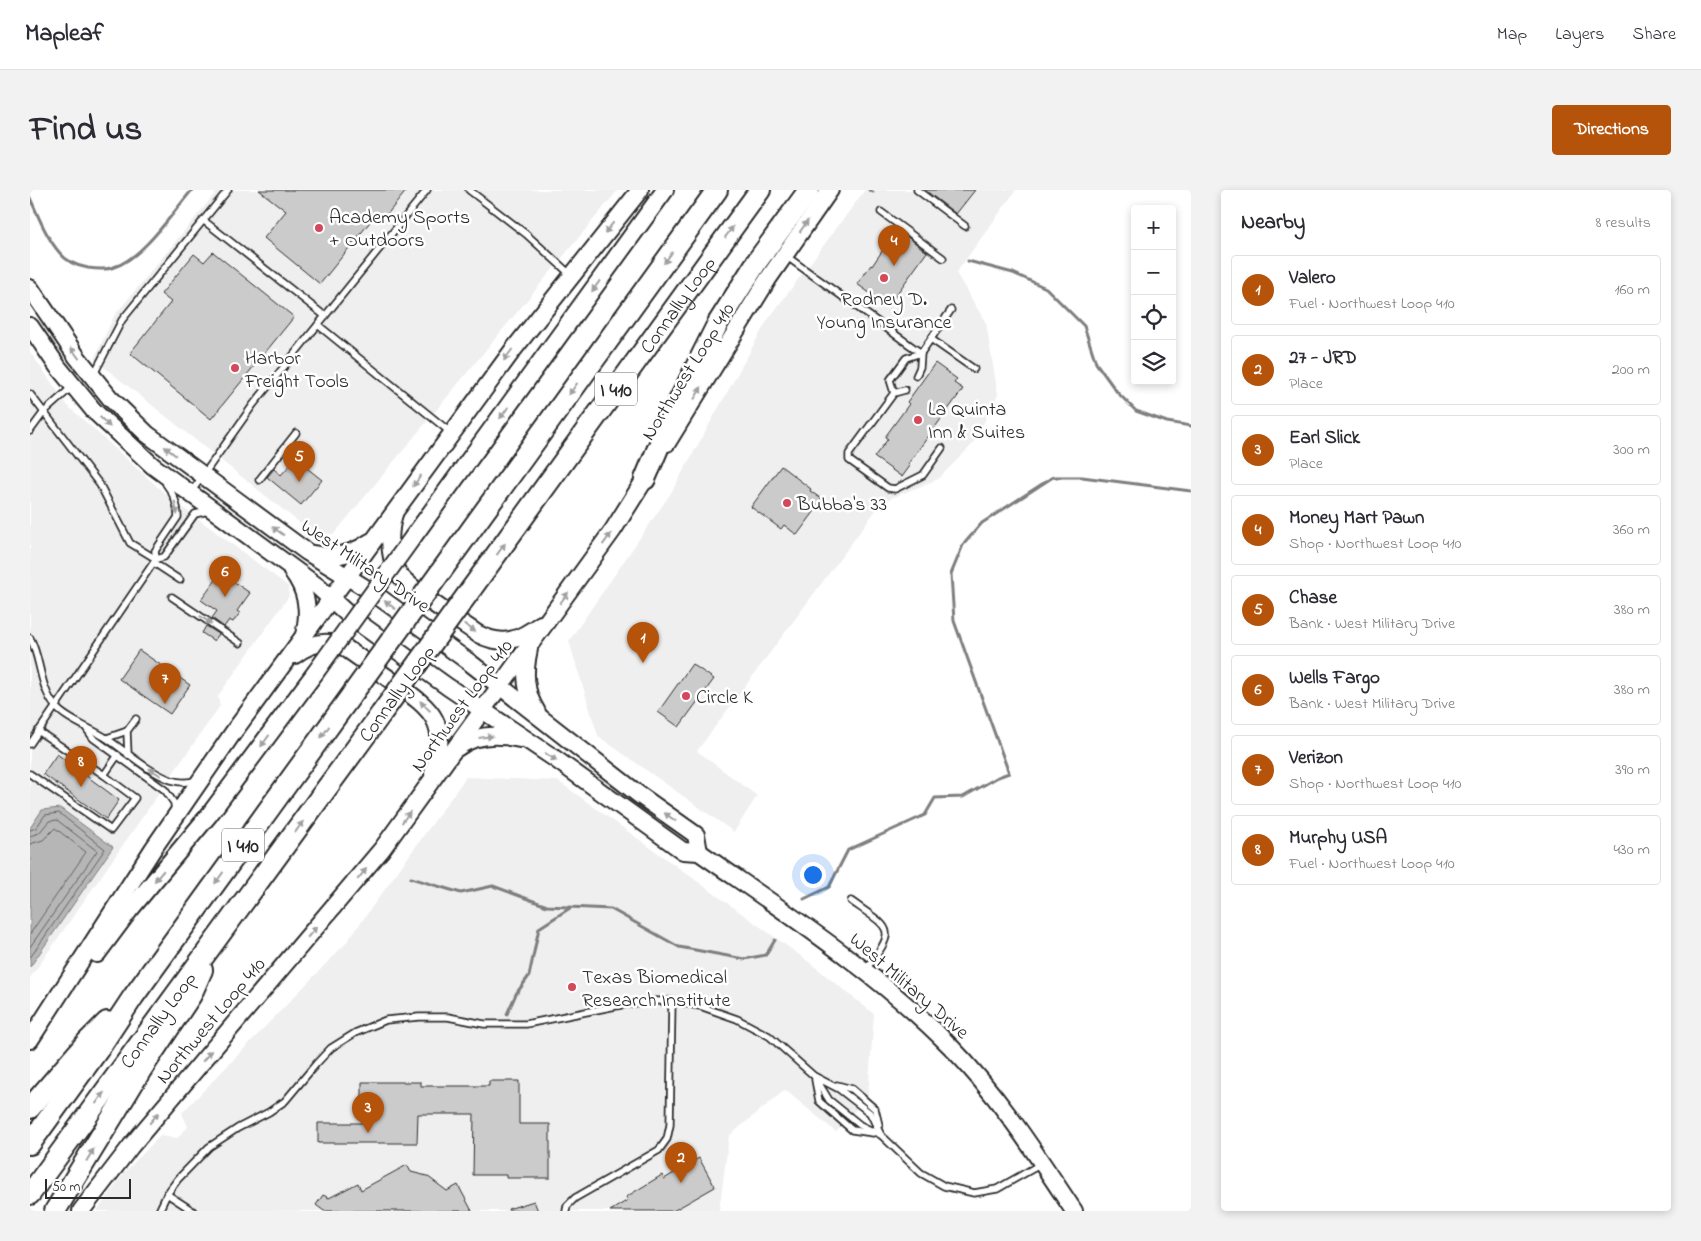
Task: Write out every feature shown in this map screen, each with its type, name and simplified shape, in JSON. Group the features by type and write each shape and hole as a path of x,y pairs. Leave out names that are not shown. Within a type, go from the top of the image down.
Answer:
{"highway":[{"name":"Connally Loop","path":"30,1144 134,997 717,190"},
{"name":"Connally Loop","path":"30,1194 179,988 212,947 760,190"},
{"path":"645,479 671,416 718,323 744,281 810,190"},
{"path":"55,1211 141,1070 192,995 212,947"},
{"path":"30,1108 86,1042 134,997"}],"main road":[{"path":"30,1040 201,778 517,344 640,190"},
{"path":"42,1022 63,1003 112,934 209,816 665,190"},
{"name":"Northwest Loop 410","path":"81,1211 131,1146 356,881 452,753 613,530 784,254 830,190"},
{"name":"West Military Drive","path":"30,288 77,357 110,398 147,434 307,552 372,592 500,686 638,794 696,835 699,852"},
{"name":"West Military Drive","path":"30,326 73,386 94,411 153,466 322,589 352,618 525,740 554,758 683,851 699,852 865,970 916,1013 958,1055 1004,1109 1074,1211"},
{"path":"73,386 80,382 85,383 96,396 129,417"},
{"path":"395,512 392,524 392,551 394,566 400,576 408,584 478,634 494,640 511,640 526,635 549,618"},
{"path":"307,552 320,556 347,554 365,546 376,537"},
{"path":"282,560 297,578 304,591 307,611 304,636"},
{"path":"282,667 306,646 324,642 337,644 420,701 434,716 439,734 439,749 429,784"},
{"path":"531,644 525,672 526,688 534,707 547,722"},
{"path":"452,753 467,742 486,737 508,737 525,740"}],"lane":[{"path":"93,376 122,320 228,190"},
{"path":"190,493 253,405 427,190"},
{"path":"468,190 526,234 572,275"},
{"path":"917,190 965,226"},
{"path":"881,212 943,258"},
{"path":"203,220 326,316"},
{"path":"784,254 921,353"},
{"path":"916,376 920,367 921,353 951,310"},
{"path":"318,325 451,433"},
{"path":"931,339 974,370"},
{"path":"894,393 890,380 906,358 921,353"},
{"path":"30,431 44,412 73,386"},
{"path":"905,390 894,393 849,454 849,460 888,488 895,488 923,475 942,448"},
{"path":"30,394 100,485 130,543 180,580"},
{"path":"259,480 296,433"},
{"path":"153,466 172,491 178,510 178,517 155,551 155,561"},
{"path":"30,744 155,561 164,557 195,514 215,510"},
{"path":"172,597 240,643"},
{"path":"30,638 47,692 55,707 86,728 107,738 128,755 165,778 173,781 188,782 201,778"},
{"path":"128,755 128,732 136,719"},
{"path":"86,728 93,738 165,790 174,803 176,815"},
{"path":"30,774 111,830 135,798 104,775 38,732"},
{"path":"107,738 128,732"},
{"path":"104,775 118,755"},
{"path":"851,901 881,922 886,930 886,940 865,970"},
{"path":"158,1211 178,1179 209,1147 285,1101 332,1048 355,1033 386,1020 448,1017 484,1024 526,1024 621,1005 672,1001 700,1006 738,1019 769,1036 814,1076 830,1084 852,1089 875,1109 881,1135"},
{"path":"566,1211 567,1206 575,1198 659,1150 667,1139 670,1126 672,1001"},
{"path":"814,1076 829,1100 860,1125 881,1135 921,1173 944,1186 974,1193 996,1189 1042,1163"},
{"path":"167,1194 193,1211"}],"shaded area":[{"path":"218,190 618,190 334,534 311,532 94,359 114,316"},
{"path":"865,190 1016,190 956,273 986,323 998,395 972,445 938,479 882,502 697,751 757,796 734,832 598,736 569,641 671,493 767,321"},
{"path":"30,352 68,406 170,498 288,586 289,596 218,696 220,706 30,978"},
{"name":"Texas Biomedical Research Institute","path":"466,777 558,781 805,959 874,1014 868,1096 836,1132 785,1090 729,1136 719,1211 97,1211 125,1172 160,1136 177,1138 188,1127 182,1113 346,943"}],"water":[{"path":"60,808 113,847 30,967 30,828 42,810"}],"building":[{"name":"Academy Sports + Outdoors","path":"259,190 407,190 385,217 378,212 320,284 264,238 286,211"},
{"path":"925,190 975,190 956,214"},
{"path":"897,229 927,252 888,306 857,284 872,266"},
{"path":"213,252 294,317 211,419 130,353 171,302 161,294 194,254 204,262"},
{"name":"La Quinta Inn & Suites","path":"935,363 957,379 954,383 963,389 908,464 910,466 902,477 874,457 888,439 885,437 909,404 907,402"},
{"path":"297,460 322,480 301,505 267,477 274,469 281,475 290,465 292,467"},
{"name":"Bubba's 33","path":"781,466 823,500 797,535 784,525 781,529 751,507"},
{"path":"221,573 250,593 237,611 240,613 233,622 229,620 224,627 212,618 217,611 201,600"},
{"path":"206,626 219,634 214,641 202,633"},
{"path":"139,650 190,685 170,714 119,679"},
{"name":"Circle K","path":"692,664 714,679 679,727 658,712"},
{"path":"57,754 119,800 106,819 43,774"},
{"path":"489,1081 519,1081 519,1124 550,1124 550,1178 506,1178 506,1175 473,1175 474,1114 418,1114 417,1143 318,1143 318,1123 362,1123 362,1082 421,1082 421,1086 489,1086"},
{"path":"699,1158 715,1187 673,1211 610,1211 628,1200 626,1197 662,1175 664,1179"},
{"path":"407,1165 411,1172 427,1176 447,1191 458,1185 472,1211 324,1211 316,1205 323,1195 329,1198 358,1183 361,1190"},
{"path":"534,1201 538,1211 509,1211 508,1209"}],"waterway":[{"path":"30,198 46,233 62,255 79,266 105,269 125,262 135,255 156,234 192,190"},
{"path":"869,190 873,192"},
{"path":"968,261 1013,273 1046,288 1084,326 1096,363 1117,392 1136,411 1167,422 1191,426"},
{"path":"804,899 829,887 848,850 925,815 935,798 963,797 998,777 1009,773 954,621 951,574 963,545 982,523 1053,477 1082,477 1191,491"},
{"path":"411,878 461,893 493,886 547,906 611,909 679,947 744,959 766,955 775,940"},
{"path":"507,1014 516,994 529,976 539,928 570,908"}],"place":[{"name":"Academy Sports + Outdoors","path":"319,228"},
{"name":"Money Mart Pawn","path":"894,266"},
{"name":"Rodney D. Young Insurance","path":"884,278"},
{"name":"Harbor Freight Tools","path":"235,368"},
{"name":"La Quinta Inn & Suites","path":"918,420"},
{"name":"Chase","path":"299,482"},
{"name":"Bubba's 33","path":"787,503"},
{"name":"Wells Fargo","path":"225,597"},
{"name":"Valero","path":"643,663"},
{"name":"Circle K","path":"686,696"},
{"name":"Verizon","path":"165,704"},
{"name":"Murphy USA","path":"81,787"},
{"name":"Texas Biomedical Research Institute","path":"572,987"},
{"name":"Earl Slick","path":"368,1133"},
{"name":"27 - JRD","path":"681,1183"}]}
